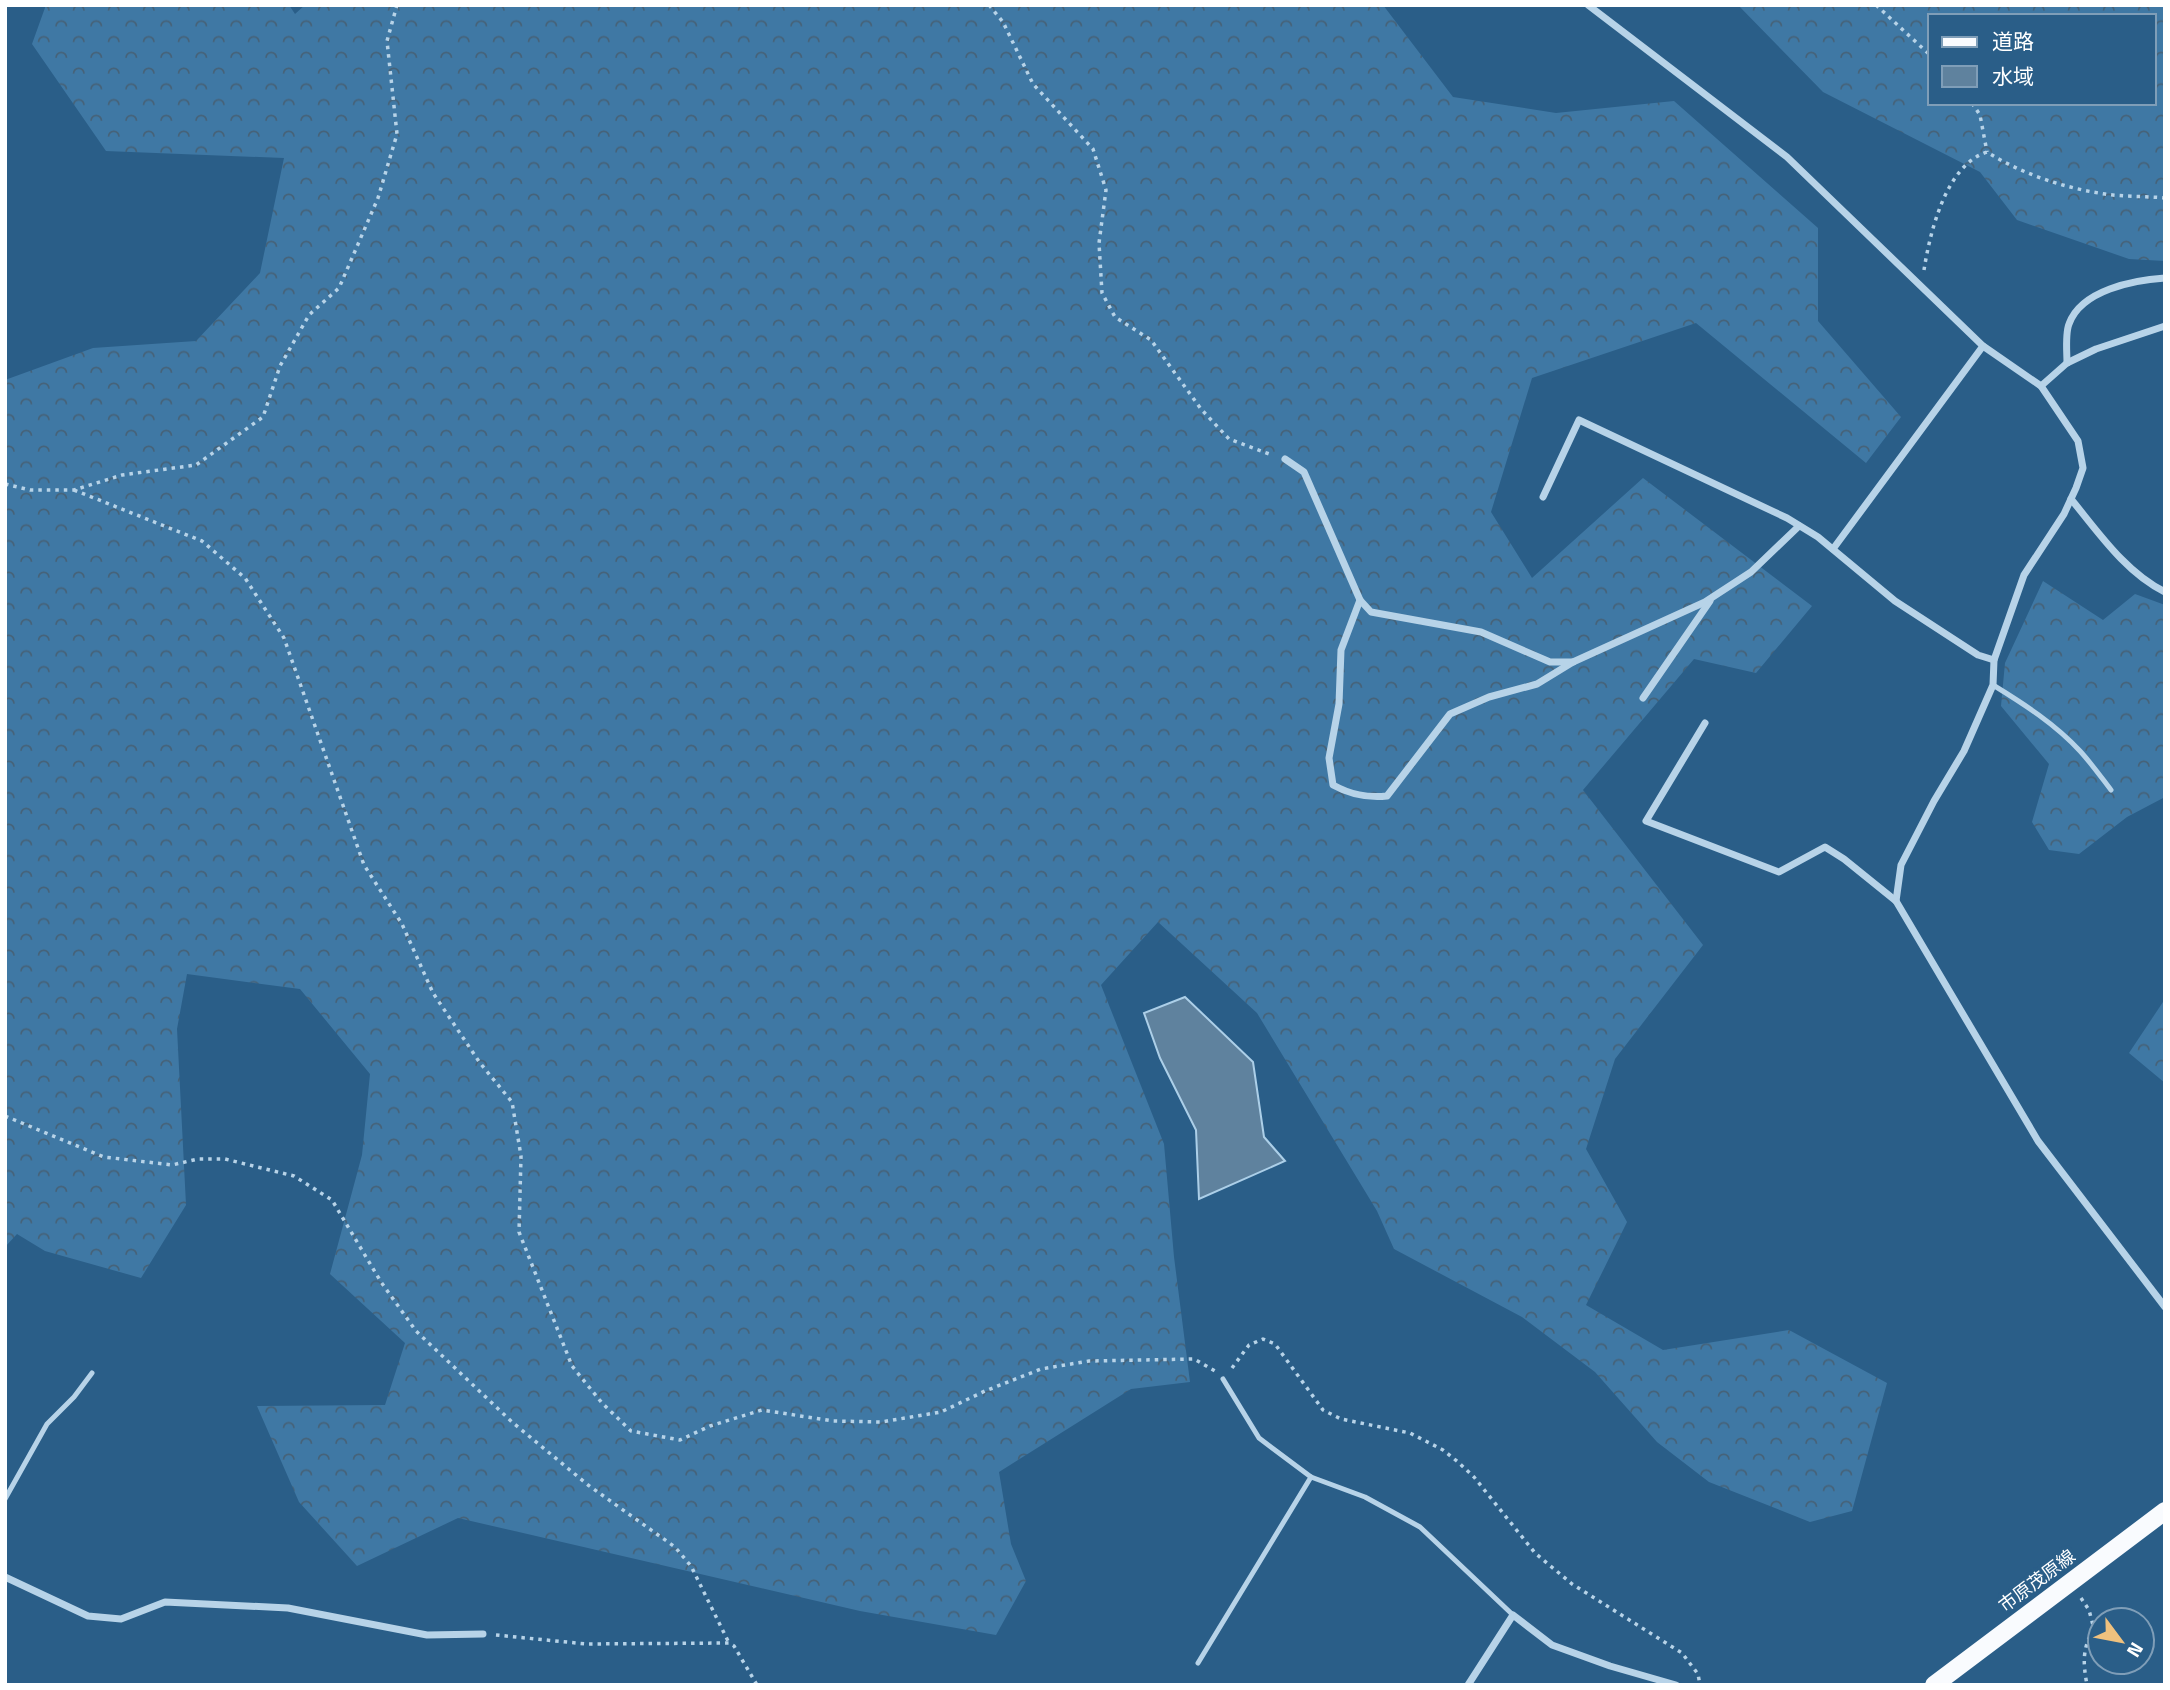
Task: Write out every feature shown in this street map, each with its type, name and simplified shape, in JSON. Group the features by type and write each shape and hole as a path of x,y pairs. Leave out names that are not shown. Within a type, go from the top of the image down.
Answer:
{"main road":[{"name":"市原茂原線","path":"1934,1685 2165,1511"}],"street":[{"path":"1588,5 1787,157 1983,346 2041,386 2078,441 2083,468 2071,499 2024,575 1994,660 1993,685 1965,751 1934,801 1901,865 1896,901"},
{"path":"2067,363 2068,324 2095,296 2118,286 2146,279 2165,278"},
{"path":"2041,386 2067,363 2096,349 2165,326"},
{"path":"1833,549 1933,410 1983,346"},
{"path":"1543,498 1579,420 1799,526 1833,549 1895,601 1978,654 1994,660"},
{"path":"1285,459 1304,472 1360,600 1371,612 1481,632 1550,662 1573,662"},
{"path":"2071,499 2115,552 2151,585 2165,592"},
{"path":"1360,600 1341,650 1339,704 1329,758 1333,785 1348,793 1370,798 1387,796 1450,714 1489,698 1537,684 1573,662 1712,597 1751,572 1799,526"},
{"path":"1643,698 1712,597"},
{"path":"1705,723 1646,821 1779,872 1825,847 1896,901 2038,1141 2165,1307"},
{"path":"5,1577 88,1616 121,1619 165,1602 288,1608 427,1635 484,1634"},
{"path":"1468,1685 1513,1615 1552,1645 1676,1685"}],"lane":[{"path":"1993,685 2058,730 2081,752 2111,790"},
{"path":"5,1499 47,1424 74,1397 92,1373"},
{"path":"1223,1379 1259,1438 1311,1477 1365,1497 1420,1527 1513,1615"},
{"path":"1198,1663 1311,1477"}],"path":[{"path":"5,484 30,489 74,490 122,475 196,465 263,417 280,366 309,314 339,288 378,198 397,134 387,41 397,5"},
{"path":"989,5 1003,22 1032,84 1093,149 1106,190 1099,243 1102,293 1115,317 1151,340 1200,409 1228,439 1285,459"},
{"path":"1876,5 1928,53"},
{"path":"1973,105 1980,115 1987,152"},
{"path":"1922,286 1928,243 1937,214 1957,175 1975,156 1987,152 2010,165 2064,185 2108,195 2165,198"},
{"path":"74,490 201,541 245,578 284,638 364,865 402,924 433,993 480,1063 512,1102 521,1156 519,1232 572,1366 602,1403 632,1431 680,1440 709,1426 762,1410 833,1422 881,1422 941,1412 1041,1369 1089,1361 1194,1359 1220,1374 1223,1379 1249,1345 1263,1339 1275,1344 1281,1351 1323,1410 1341,1419 1410,1433 1443,1450 1474,1477 1535,1553 1572,1584 1682,1653 1698,1674 1700,1685"},
{"path":"5,1116 104,1157 172,1165 198,1159 225,1159 294,1176 332,1200 381,1282 416,1331 512,1422 588,1485 675,1548 691,1566 729,1643 734,1646 757,1685"},
{"path":"2070,1582 2090,1610 2094,1629 2086,1640 2082,1659 2087,1685"},
{"path":"484,1634 586,1644 729,1643"}],"green space":[{"path":"46,5 289,5 295,14 305,5 1383,5 1453,97 1556,113 1674,101 1818,228 1818,321 1901,417 1866,463 1696,323 1532,378 1491,512 1532,578 1643,478 1812,606 1756,673 1694,659 1583,790 1703,945 1615,1059 1586,1149 1627,1222 1586,1305 1663,1350 1789,1330 1887,1383 1852,1511 1810,1522 1709,1482 1657,1442 1595,1372 1522,1317 1394,1249 1377,1211 1257,1013 1158,922 1101,985 1164,1144 1174,1257 1190,1382 1131,1389 999,1472 1011,1544 1026,1581 996,1635 860,1611 458,1518 357,1566 299,1502 257,1406 385,1405 405,1343 330,1274 362,1155 370,1074 300,989 187,974 177,1029 186,1205 141,1278 45,1251 17,1234 5,1247 5,380 93,348 196,341 260,273 284,158 106,151 32,44"},
{"path":"1738,5 2165,5 2165,261 2129,259 2017,220 1980,172 1823,92"},
{"path":"2043,581 2103,620 2135,594 2165,605 2165,797 2127,817 2079,854 2049,850 2032,822 2049,764 2001,706 2005,663"},
{"path":"2165,999 2165,1083 2129,1053"}],"water":[{"path":"1185,997 1253,1062 1264,1137 1285,1161 1199,1199 1196,1130 1160,1058 1144,1013"}]}
